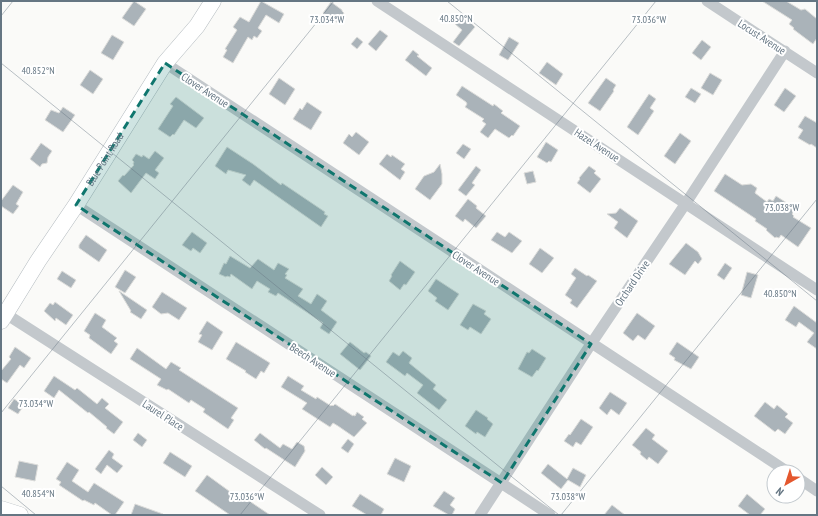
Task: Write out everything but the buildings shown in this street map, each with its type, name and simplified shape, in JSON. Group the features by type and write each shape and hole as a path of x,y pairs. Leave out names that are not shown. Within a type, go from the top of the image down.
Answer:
{"street":[{"name":"Blue Point Road","path":"3,318 165,63 196,26 213,1"},
{"name":"Hazel Avenue","path":"377,1 817,290"},
{"name":"Locust Avenue","path":"707,1 817,73"},
{"name":"Orchard Drive","path":"480,515 785,51"},
{"name":"Clover Avenue","path":"165,63 776,464"},
{"name":"Beech Avenue","path":"76,205 550,515"},
{"name":"Laurel Place","path":"3,318 320,515"},
{"path":"806,483 817,491"},
{"path":"1,509 20,515"}],"highlighted area":[{"path":"165,63 591,344 502,483 76,205"}]}
